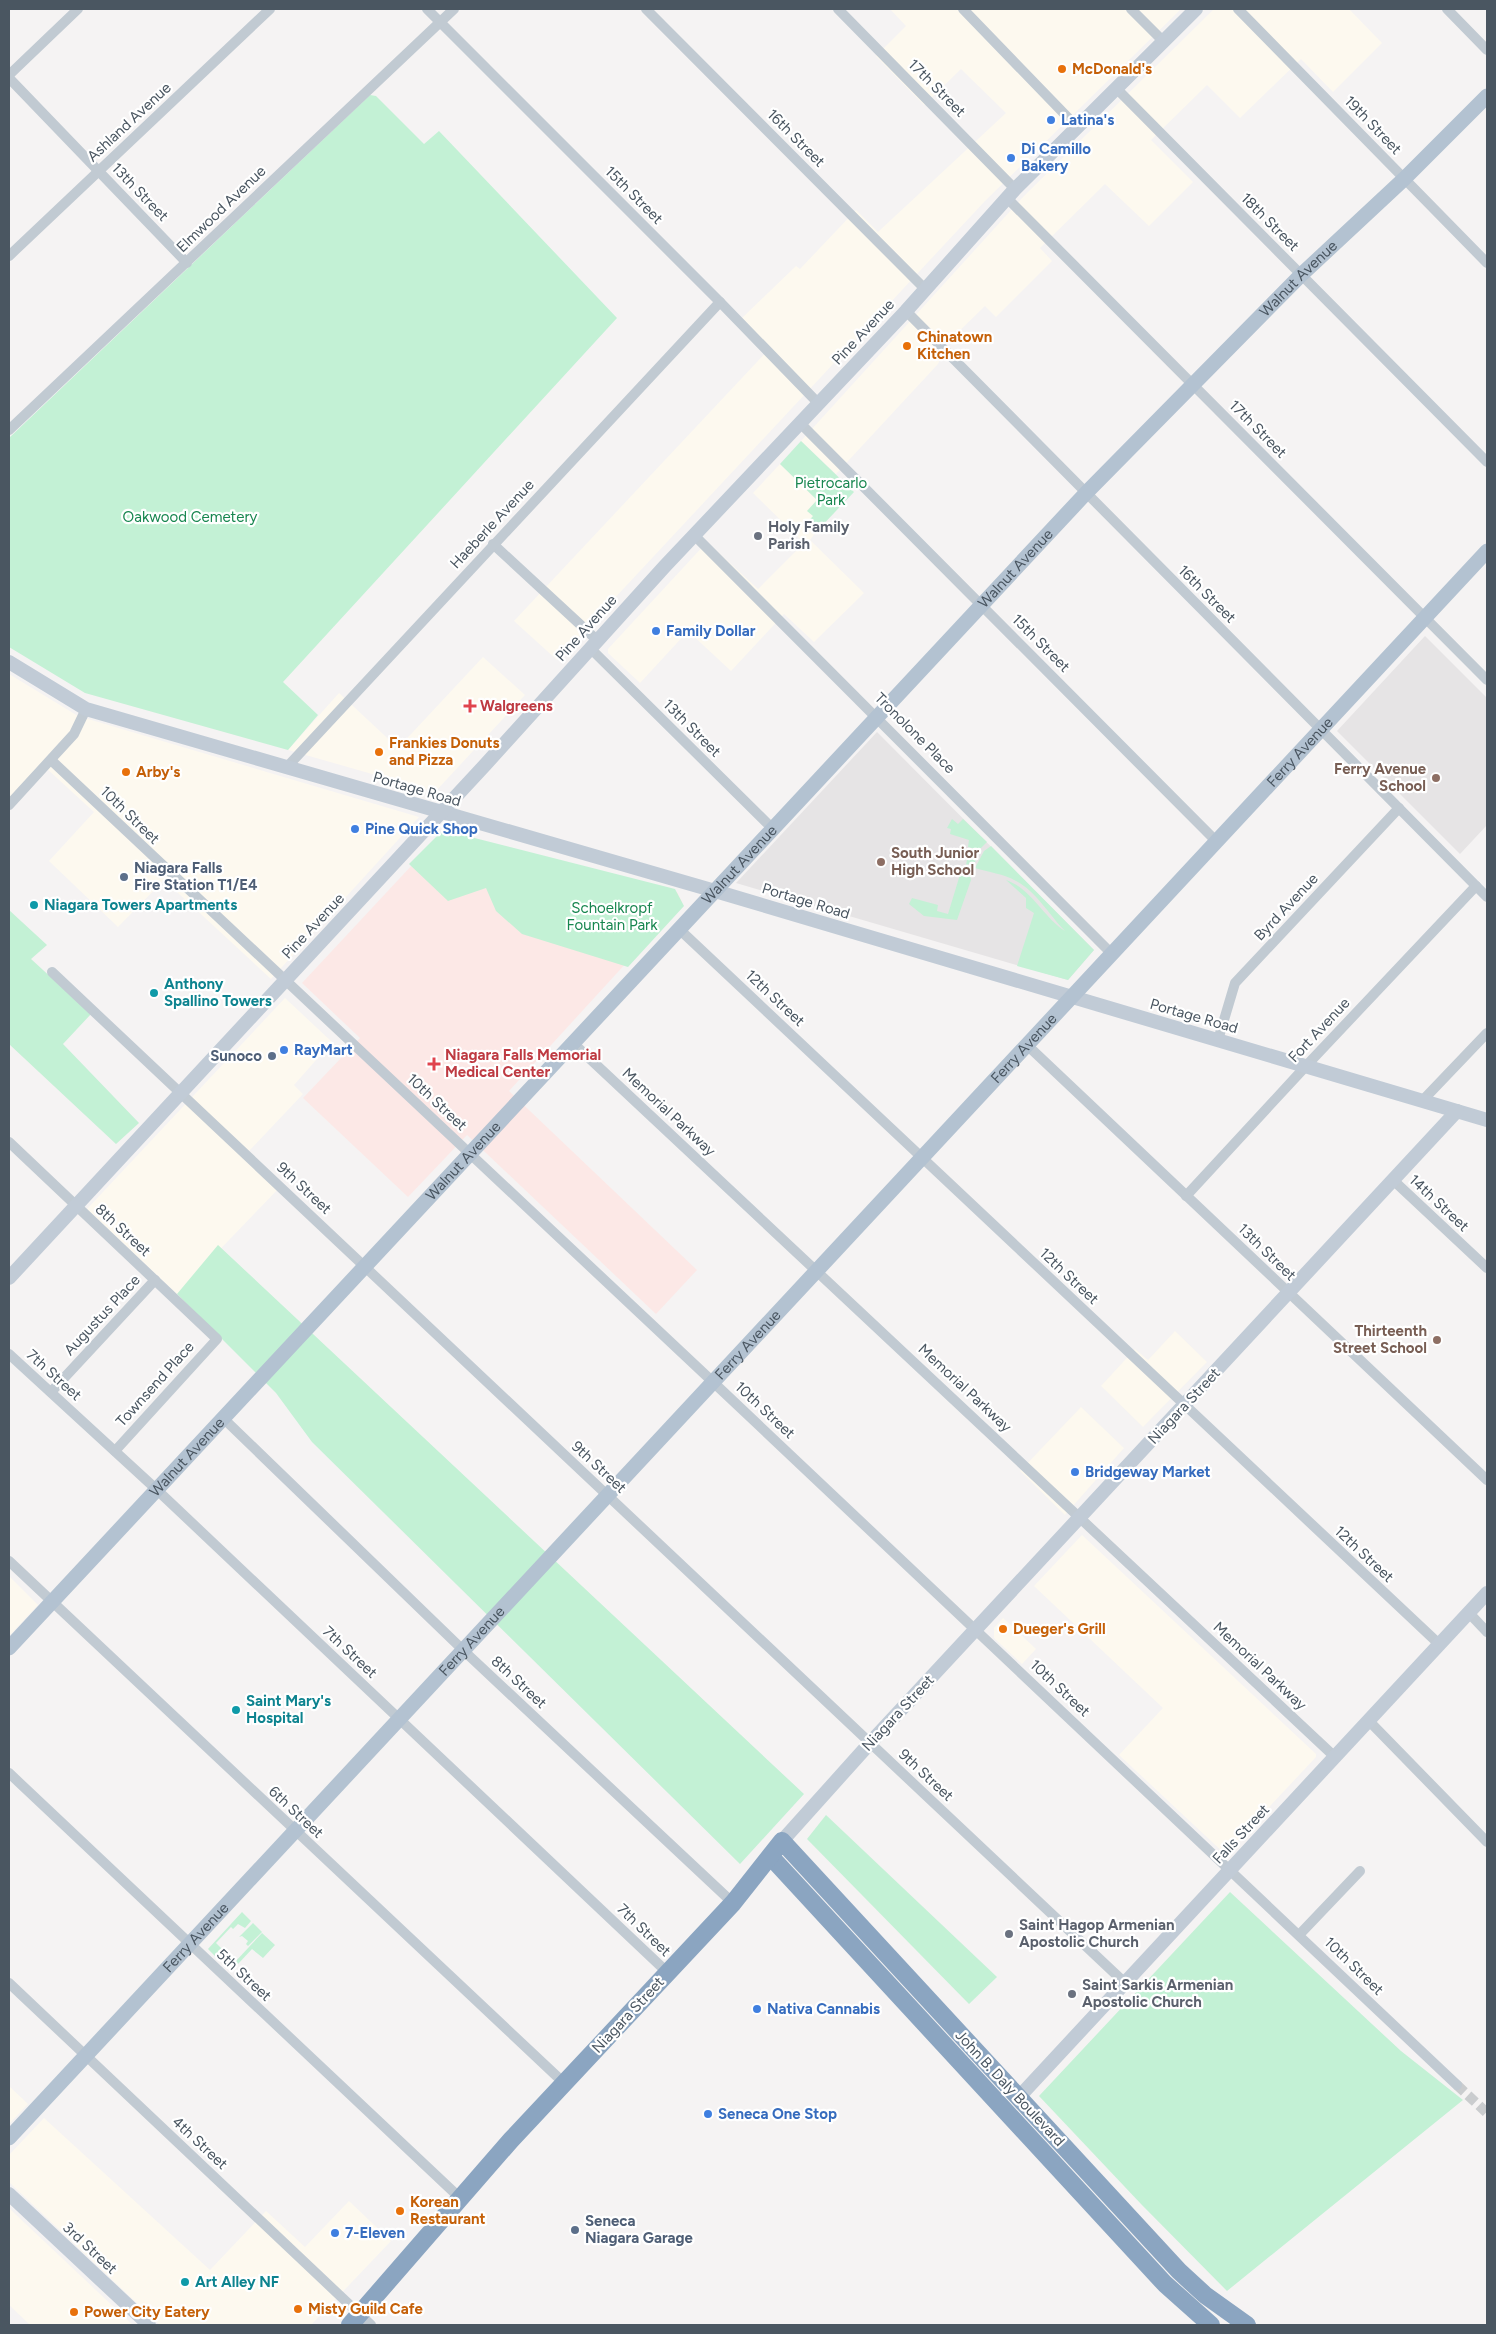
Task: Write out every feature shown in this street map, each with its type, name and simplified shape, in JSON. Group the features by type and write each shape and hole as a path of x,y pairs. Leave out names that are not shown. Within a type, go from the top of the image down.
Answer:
{"highway":[{"name":"Niagara Street","path":"360,2322 460,2198 564,2083 733,1903 782,1842"},
{"name":"John B. Daly Boulevard","path":"782,1842 1179,2271 1205,2295 1247,2325"},
{"name":"John B. Daly Boulevard","path":"771,1857 1165,2284 1211,2325"}],"main road":[{"name":"Walnut Avenue","path":"9,1648 1086,493 1301,275 1404,179 1487,96"},
{"name":"Ferry Avenue","path":"9,2138 1487,551"}],"street":[{"path":"9,76 78,9"},
{"name":"Ashland Avenue","path":"9,256 270,9"},
{"name":"15th Street","path":"427,9 720,302 818,404"},
{"name":"Elmwood Avenue","path":"9,430 454,9"},
{"name":"16th Street","path":"646,9 925,289"},
{"name":"17th Street","path":"838,9 1192,385 1487,680"},
{"path":"963,9 1077,127"},
{"path":"1131,9 1163,41"},
{"name":"Pine Avenue","path":"9,1278 440,813 694,535 906,311 1011,194 1196,9"},
{"name":"19th Street","path":"1238,9 1487,263"},
{"path":"1447,9 1487,50"},
{"name":"13th Street","path":"9,76 187,263"},
{"name":"18th Street","path":"1116,88 1487,462"},
{"name":"Haeberle Avenue","path":"287,767 720,302"},
{"name":"16th Street","path":"906,311 1320,731 1487,897"},
{"name":"15th Street","path":"800,423 1217,842"},
{"name":"Tronolone Place","path":"694,535 878,716 1112,954"},
{"name":"13th Street","path":"493,544 773,829"},
{"name":"Portage Road","path":"9,662 86,709 440,813 715,891 1487,1120"},
{"path":"9,805 74,734 86,709"},
{"name":"10th Street","path":"50,760 470,1153 1457,2085"},
{"name":"Byrd Avenue","path":"1218,1040 1235,983 1399,808"},
{"name":"Fort Avenue","path":"1186,1196 1476,886"},
{"name":"12th Street","path":"679,929 1439,1644"},
{"name":"9th Street","path":"52,972 1125,1983"},
{"path":"1423,1100 1487,1033"},
{"name":"Memorial Parkway","path":"573,1042 1335,1757"},
{"name":"13th Street","path":"1027,1045 1487,1480"},
{"name":"Niagara Street","path":"782,1842 870,1743 1457,1111"},
{"name":"8th Street","path":"9,1142 217,1339"},
{"name":"14th Street","path":"1393,1180 1487,1268"},
{"name":"Augustus Place","path":"51,1392 155,1280"},
{"name":"Townsend Place","path":"114,1450 217,1339"},
{"name":"7th Street","path":"9,1354 156,1489 668,1973"},
{"name":"8th Street","path":"223,1418 463,1650 733,1903"},
{"name":"6th Street","path":"9,1561 564,2083"},
{"name":"Falls Street","path":"1019,2098 1487,1593"},
{"path":"1469,1613 1487,1632"},
{"path":"1368,1721 1487,1842"},
{"name":"5th Street","path":"9,1772 460,2198"},
{"path":"1299,1935 1360,1871"},
{"name":"4th Street","path":"9,1984 86,2056 360,2322"},
{"name":"3rd Street","path":"9,2194 149,2325"}],"shaded area":[{"path":"890,9 1181,9 985,201 557,660 514,621 770,348 742,318 796,266 800,269 856,210 878,232 1006,113 961,69 924,105 876,56 906,26"},
{"path":"1214,9 1349,9 1382,43 1333,92 1301,59 1240,118 1207,85 1151,140 1193,182 1149,226 1105,184 1040,248 1052,261 996,317 985,306 947,343 938,364 836,474 801,441 1024,196"},
{"path":"780,464 817,500 813,516 806,524 816,532 810,540 864,593 814,642 784,614 731,671 688,631 640,683 608,653 608,649 707,542 758,589 804,543 753,493"},
{"name":"Ferry Avenue School","path":"1425,636 1487,698 1487,825 1460,854 1337,731"},
{"path":"483,657 525,695 435,792 288,750 339,693 398,748"},
{"path":"9,674 78,716 419,817 271,979 164,880 118,927 49,861 94,812 45,767 9,806"},
{"name":"South Junior High School","path":"877,732 1094,950 1068,980 736,883"},
{"name":"Niagara Falls Memorial Medical Center","path":"449,832 677,892 682,902 509,1091 697,1270 656,1314 467,1135 408,1197 303,1098 360,1038 302,983 441,834"},
{"path":"285,998 332,1042 294,1085 303,1094 249,1151 283,1184 177,1294 87,1209"},
{"path":"1175,1331 1207,1362 1143,1427 1101,1386 1135,1349 1148,1360"},
{"path":"1081,1407 1124,1448 1065,1515 1020,1471"},
{"path":"1082,1535 1316,1754 1316,1757 1225,1854 1119,1755 1163,1708 1034,1586"},
{"path":"9,1576 38,1605 9,1636"},
{"path":"1003,1618 1036,1649 1022,1664 994,1638 994,1628"},
{"path":"9,2086 28,2104 9,2124"},
{"path":"44,2118 210,2270 266,2211 305,2247 349,2201 391,2241 311,2325 160,2325 9,2182 9,2155"},
{"path":"9,2208 133,2325 30,2325 9,2305"}],"green space":[{"name":"Oakwood Cemetery","path":"370,95 376,96 424,144 439,131 617,318 283,682 318,715 288,750 85,693 9,647 9,438"},
{"name":"Pietrocarlo Park","path":"801,441 854,492 816,532 806,524 813,516 807,511 817,500 780,464"},
{"path":"952,819 958,824 963,819 987,842 979,850 968,847 969,840 950,834 951,829 947,828"},
{"name":"Schoelkropf Fountain Park","path":"443,830 675,889 684,906 628,967 522,934 496,911 486,888 448,901 409,864"},
{"path":"991,846 1094,950 1068,980 1017,966 1034,913 1026,908 1026,898 1006,880 1023,890 1065,931 1036,897 1023,885 1006,877 975,868 984,851"},
{"path":"969,850 978,854 975,862 966,865"},
{"path":"962,868 969,871 971,880 957,920 924,916 909,904 912,898 938,905 937,911 948,914"},
{"path":"9,910 47,945 31,959 91,1014 63,1044 139,1123 116,1144 9,1044"},
{"path":"218,1245 804,1794 740,1864 312,1442 276,1393 177,1294"},
{"path":"826,1815 997,1977 969,2004 807,1839"},
{"path":"1230,1892 1401,2051 1463,2100 1227,2291 1141,2204 1039,2096"},
{"path":"242,1912 251,1921 245,1928 238,1924 233,1929 231,1927 216,1943 224,1951 217,1958 208,1949"},
{"path":"253,1923 262,1932 248,1946 246,1944 248,1941 242,1936 239,1937"},
{"path":"262,1933 275,1945 263,1958 252,1949 238,1964 235,1962"}],"tunnel":[{"path":"1457,2085 1487,2113"}],"place":[{"name":"McDonald's","path":"1062,69"},
{"name":"Latina's","path":"1051,120"},
{"name":"Di Camillo Bakery","path":"1011,158"},
{"name":"Chinatown Kitchen","path":"907,346"},
{"name":"Holy Family Parish","path":"758,536"},
{"name":"Family Dollar","path":"656,631"},
{"name":"Walgreens","path":"470,706"},
{"name":"Frankies Donuts and Pizza","path":"379,752"},
{"name":"Arby's","path":"126,772"},
{"name":"Ferry Avenue School","path":"1436,778"},
{"name":"Pine Quick Shop","path":"355,829"},
{"name":"South Junior High School","path":"881,862"},
{"name":"Niagara Falls Fire Station T1/E4","path":"124,877"},
{"name":"Niagara Towers Apartments","path":"34,905"},
{"name":"Anthony Spallino Towers","path":"154,993"},
{"name":"RayMart","path":"284,1050"},
{"name":"Sunoco","path":"272,1056"},
{"name":"Niagara Falls Memorial Medical Center","path":"434,1064"},
{"name":"Thirteenth Street School","path":"1437,1340"},
{"name":"Bridgeway Market","path":"1075,1472"},
{"name":"Dueger's Grill","path":"1003,1629"},
{"name":"Saint Mary's Hospital","path":"236,1710"},
{"name":"Saint Hagop Armenian Apostolic Church","path":"1009,1934"},
{"name":"Saint Sarkis Armenian Apostolic Church","path":"1072,1994"},
{"name":"Nativa Cannabis","path":"757,2009"},
{"name":"Seneca One Stop","path":"708,2114"},
{"name":"Korean Restaurant","path":"400,2211"},
{"name":"Seneca Niagara Garage","path":"575,2230"},
{"name":"7-Eleven","path":"335,2233"},
{"name":"Art Alley NF","path":"185,2282"},
{"name":"Misty Guild Cafe","path":"298,2309"},
{"name":"Power City Eatery","path":"74,2312"}]}
